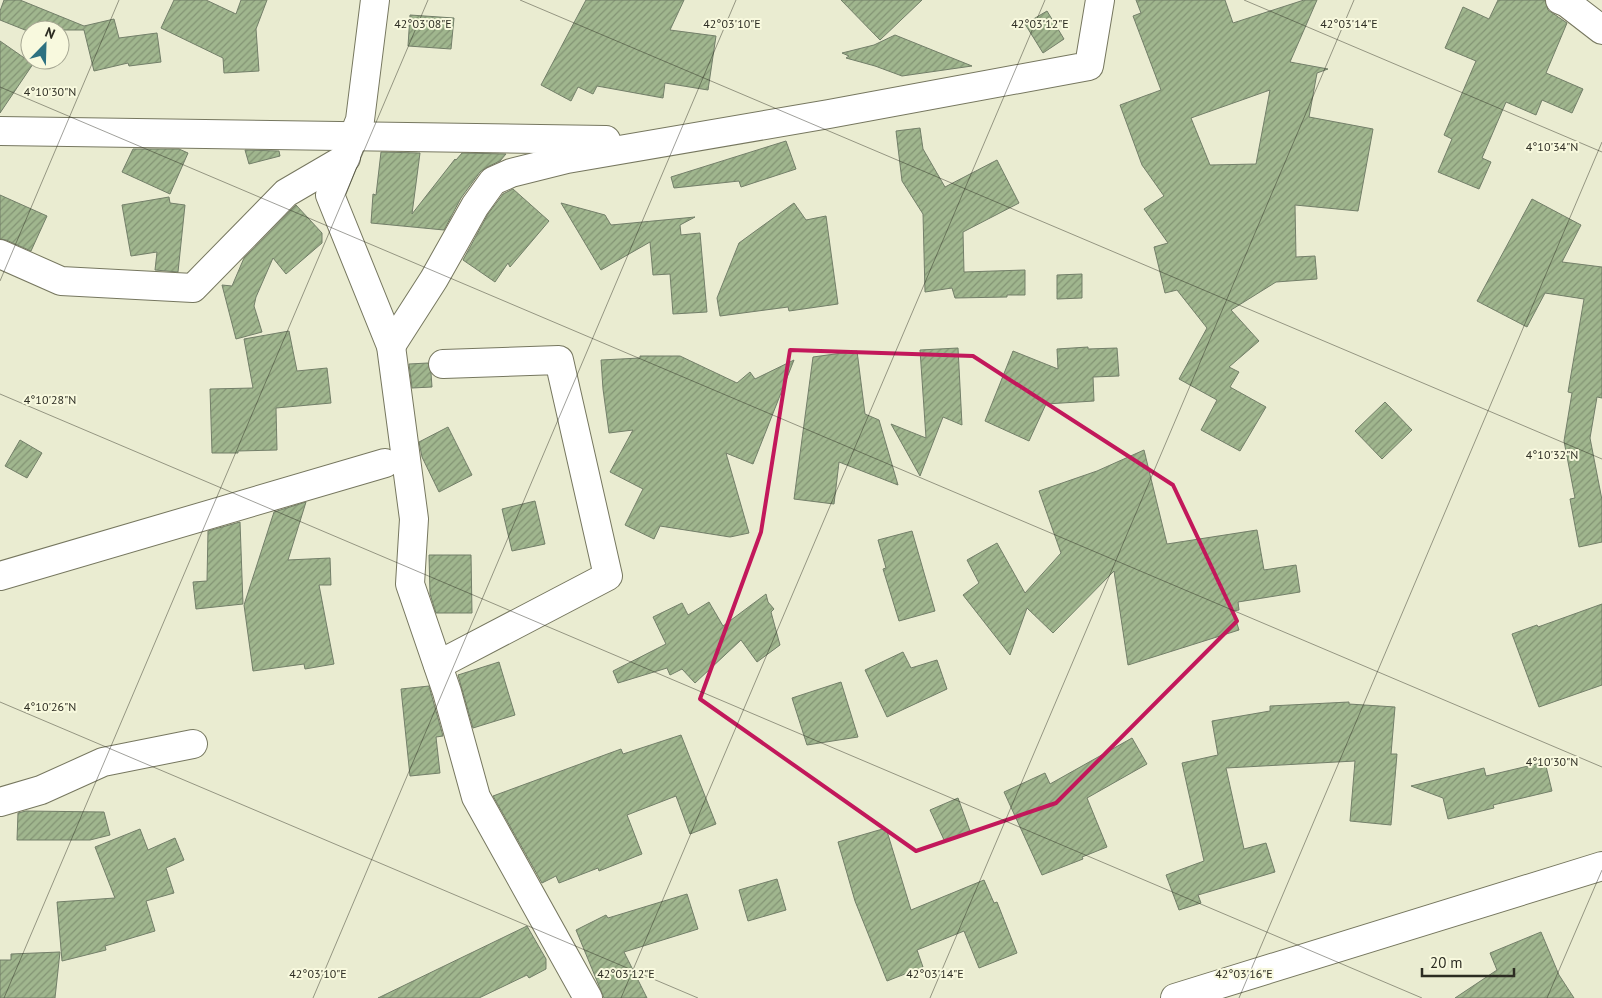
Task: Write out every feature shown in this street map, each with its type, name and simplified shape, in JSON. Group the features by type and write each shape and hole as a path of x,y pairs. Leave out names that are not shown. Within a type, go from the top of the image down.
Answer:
{"street":[{"path":"375,0 360,120 330,195 391,346 414,519 410,584 447,692 476,797 588,998"},
{"path":"391,346 434,279 475,206 493,180 511,173 567,159 1089,66 1100,0"},
{"path":"1560,0 1602,30"},
{"path":"0,131 672,141"},
{"path":"0,254 61,281 193,288 286,193 346,158"},
{"path":"438,665 608,576 559,360 443,364"},
{"path":"0,576 385,463"},
{"path":"0,802 41,790 103,762 193,744"},
{"path":"1175,998 1601,869"}],"highlighted area":[{"path":"790,350 973,356 1173,485 1237,621 1056,803 916,851 700,699 761,532"}],"building":[{"path":"4,0 20,0 69,20 20,20 20,28 0,20 0,11"},
{"path":"174,0 206,0 236,14 241,0 267,0 256,29 259,71 224,73 223,58 161,28"},
{"path":"586,0 684,0 670,30 716,36 708,90 665,83 663,98 597,86 593,94 578,87 571,101 541,85"},
{"path":"841,0 922,0 880,40"},
{"path":"1136,0 1225,0 1233,23 1304,0 1317,0 1290,62 1328,69 1317,73 1309,117 1373,129 1358,211 1295,205 1296,257 1315,256 1317,279 1276,282 1231,310 1259,341 1229,367 1239,372 1230,387 1266,407 1240,451 1201,430 1217,400 1179,379 1207,328 1177,290 1165,293 1154,247 1168,243 1144,209 1164,196 1142,165 1120,105 1161,90 1133,16 1141,13","holes":["1270,90 1256,164 1210,165 1191,118"]},
{"path":"1498,0 1545,0 1548,10 1567,23 1546,73 1583,89 1572,113 1542,100 1536,115 1506,102 1482,158 1491,162 1479,189 1438,172 1452,139 1444,135 1476,61 1445,48 1463,7 1489,19"},
{"path":"1047,11 1064,39 1043,53 1025,24"},
{"path":"410,15 454,18 451,49 408,46"},
{"path":"114,19 119,38 157,33 161,62 129,66 128,63 94,71 84,30 70,30 70,20 84,26"},
{"path":"895,35 972,66 902,76 846,58 849,56 842,53 874,45"},
{"path":"0,41 20,55 20,70 29,70 0,113"},
{"path":"920,128 923,149 945,187 997,160 1019,203 963,232 964,272 1025,270 1025,295 955,298 952,288 925,292 923,214 902,181 896,131"},
{"path":"786,141 796,169 741,187 739,181 674,188 671,177"},
{"path":"133,149 179,149 188,153 170,194 122,172"},
{"path":"245,150 279,151 280,156 249,164"},
{"path":"381,152 420,153 412,214 455,159 462,153 506,154 500,161 480,172 461,198 444,230 371,223 373,194 376,195"},
{"path":"513,189 549,221 510,267 508,263 495,282 463,260 488,214 503,194"},
{"path":"0,195 47,216 31,251 0,239"},
{"path":"169,197 170,203 185,205 178,272 155,270 157,252 131,256 122,205"},
{"path":"1532,199 1581,225 1562,262 1602,267 1602,398 1597,397 1590,438 1602,500 1602,542 1579,547 1570,499 1575,498 1564,441 1572,393 1568,392 1584,299 1545,293 1527,327 1477,301"},
{"path":"561,203 605,215 611,225 695,217 680,225 681,235 700,233 707,312 673,314 670,274 653,275 650,242 601,270"},
{"path":"794,203 806,220 826,216 838,304 789,311 788,307 720,316 717,298 739,243"},
{"path":"296,205 322,233 322,243 286,274 273,258 254,306 262,332 236,339 222,285 232,286 244,258"},
{"path":"1082,274 1082,298 1057,299 1057,275"},
{"path":"289,331 297,371 327,368 331,403 276,408 277,450 212,453 210,389 253,388 244,339"},
{"path":"1088,347 1088,349 1117,348 1119,376 1093,377 1094,401 1046,404 1029,441 985,421 1013,351 1058,369 1057,349"},
{"path":"958,348 962,425 943,417 920,476 891,424 926,438 920,350"},
{"path":"857,351 865,414 879,420 898,485 839,462 834,504 794,499 813,357"},
{"path":"640,356 680,356 737,383 750,372 755,379 794,360 753,464 726,453 749,533 730,537 660,526 654,539 625,525 643,489 610,472 633,430 609,433 601,360 640,358"},
{"path":"428,363 432,387 412,388 409,364"},
{"path":"1385,402 1412,430 1382,459 1355,431"},
{"path":"448,427 472,475 439,492 422,457 419,442"},
{"path":"20,440 42,453 27,478 5,466"},
{"path":"1144,450 1167,544 1257,530 1264,570 1296,565 1300,592 1238,602 1239,610 1233,611 1239,630 1128,665 1114,571 1053,633 1027,608 1010,655 963,595 979,583 967,560 997,543 1025,593 1061,553 1039,491 1097,471"},
{"path":"535,501 545,544 512,551 502,509"},
{"path":"306,502 288,560 330,558 331,585 319,585 334,664 305,669 304,664 253,671 244,605 274,512"},
{"path":"240,522 243,604 196,609 193,582 207,581 208,531"},
{"path":"912,531 935,611 899,621 883,569 886,568 878,540"},
{"path":"429,555 471,555 472,613 436,613 430,594"},
{"path":"766,594 768,602 774,609 771,612 780,645 757,662 741,640 695,683 682,669 670,675 667,668 618,683 613,671 666,644 653,617 682,603 688,615 709,602 723,626"},
{"path":"1602,604 1602,685 1539,707 1512,634 1537,625 1538,627"},
{"path":"903,652 911,668 937,660 947,689 887,717 865,670"},
{"path":"499,662 515,715 473,728 458,675"},
{"path":"841,682 858,737 807,745 792,698"},
{"path":"429,686 443,736 436,737 440,773 410,776 401,689"},
{"path":"1349,702 1349,704 1395,707 1391,754 1397,754 1391,825 1350,821 1355,761 1226,768 1244,849 1266,843 1275,872 1198,895 1201,903 1179,910 1166,875 1204,861 1182,763 1218,755 1212,721 1270,711 1270,706"},
{"path":"681,735 716,824 690,834 676,796 627,815 642,854 599,871 598,868 559,883 556,876 542,883 493,796 621,749 623,754"},
{"path":"1132,738 1147,764 1087,798 1107,847 1082,857 1083,859 1042,875 1004,792 1045,773 1050,784"},
{"path":"1545,762 1552,791 1493,805 1494,808 1448,819 1443,798 1411,786 1484,768 1486,776"},
{"path":"958,798 970,831 945,842 930,810"},
{"path":"26,811 104,812 110,835 90,840 17,840 18,813"},
{"path":"886,828 911,910 984,880 994,903 997,902 1017,953 979,968 964,931 917,950 923,967 887,981 855,901 838,842"},
{"path":"140,829 148,850 175,838 184,860 166,868 174,893 146,901 155,931 105,946 106,950 62,961 57,902 115,898 95,847"},
{"path":"777,879 786,910 748,921 739,890"},
{"path":"687,894 698,929 624,952 647,998 604,998 576,930 606,915 608,918"},
{"path":"527,926 546,959 546,969 529,978 527,975 479,998 378,998"},
{"path":"1541,932 1559,975 1574,998 1455,998 1497,970 1490,953"},
{"path":"60,952 55,998 0,998 0,960 11,960 11,954"}]}
